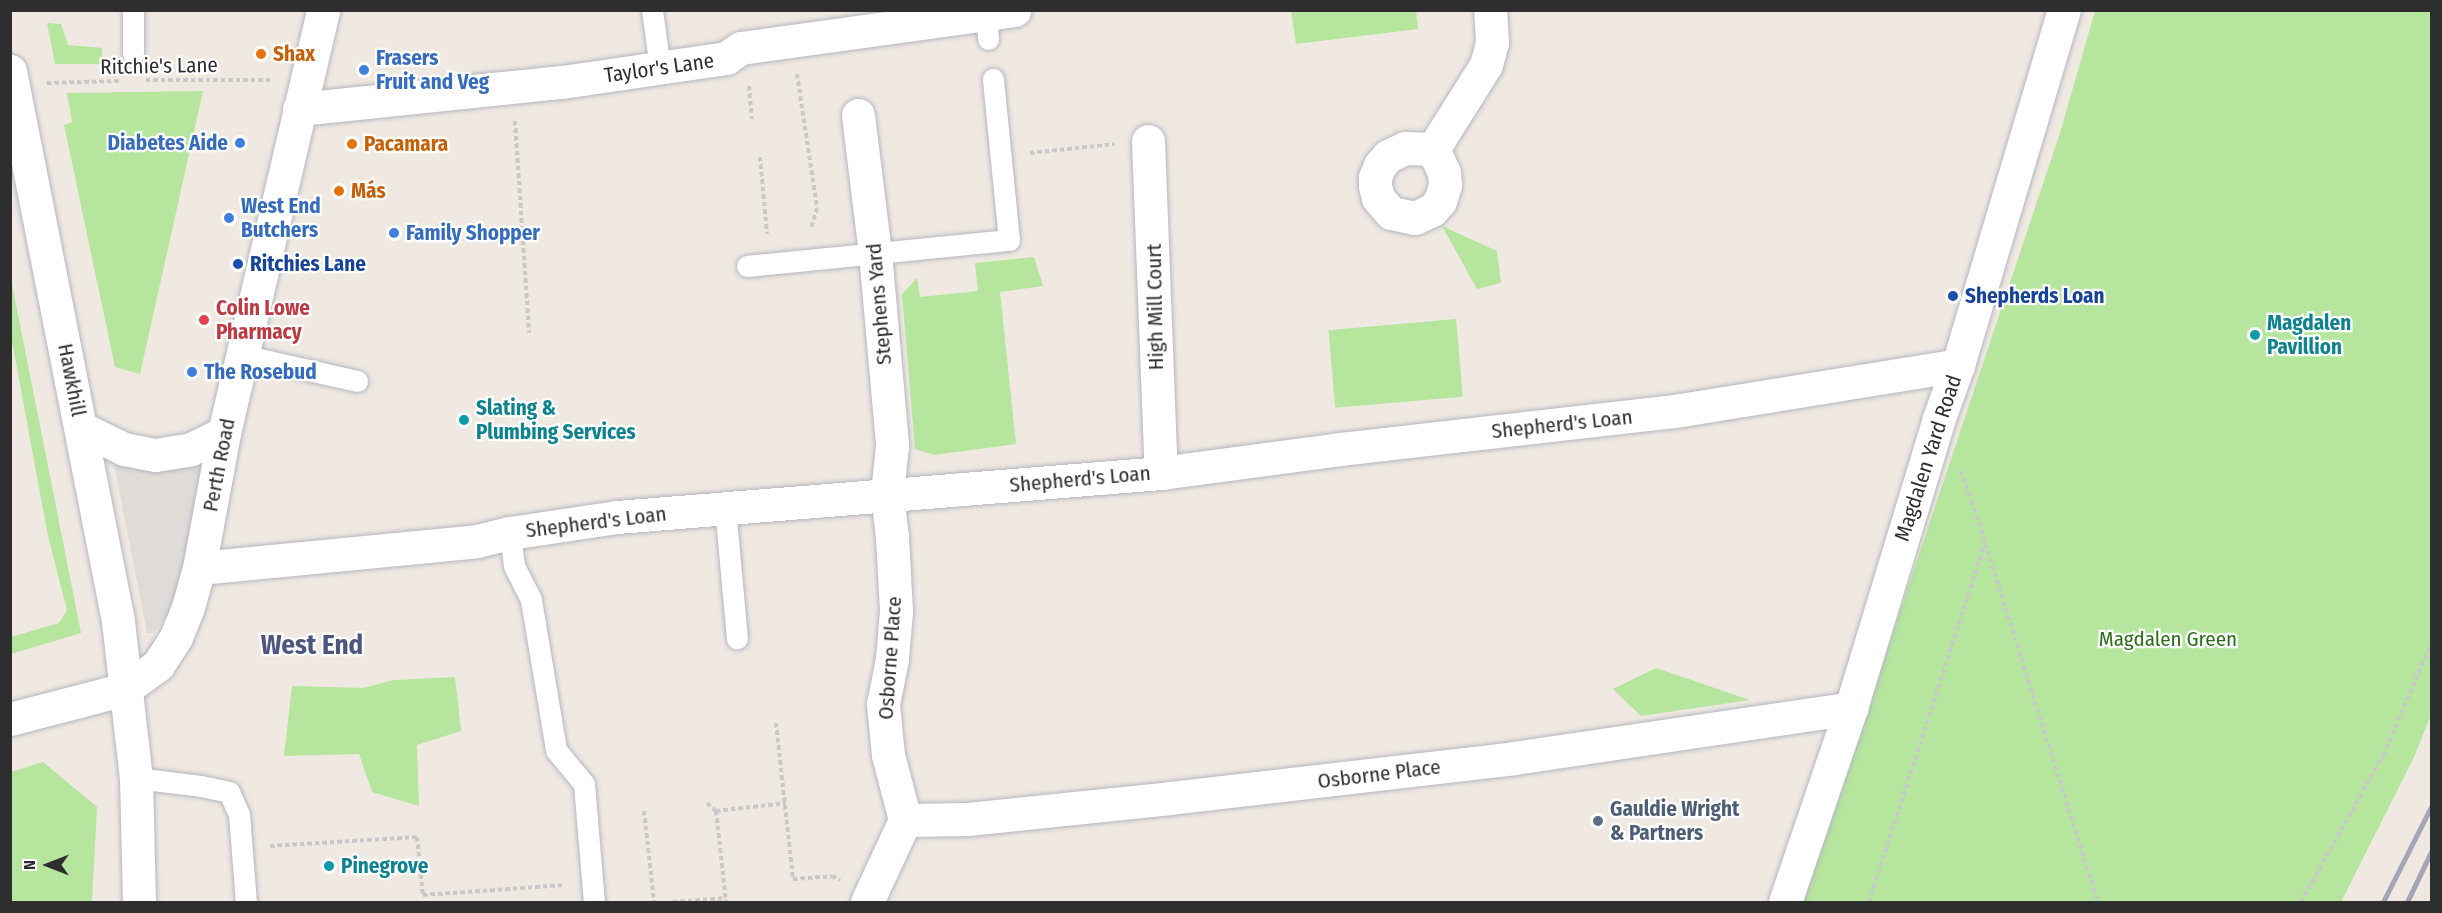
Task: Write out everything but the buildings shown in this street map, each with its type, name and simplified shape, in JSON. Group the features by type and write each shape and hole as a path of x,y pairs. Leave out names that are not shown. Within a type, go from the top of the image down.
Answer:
{"street":[{"name":"Perth Road","path":"125,689 159,665 176,636 188,607 199,568 242,355 323,10"},
{"path":"1433,148 1486,65 1492,43 1490,10"},
{"name":"Magdalen Yard Road","path":"1785,903 1851,708 1938,421 1958,365 2064,10"},
{"name":"Taylor's Lane","path":"302,99 512,87 726,58 741,48 1001,17"},
{"name":"Hawkhill","path":"12,78 115,603 125,689"},
{"name":"Stephens Yard","path":"858,115 875,254 892,445 887,494"},
{"name":"High Mill Court","path":"1148,141 1161,473"},
{"name":"Shepherd's Loan","path":"199,568 477,541 510,533 617,517 1161,473 1340,449 1681,410 1958,365"},
{"path":"81,428 124,449 155,455 192,449 225,434"},
{"name":"Osborne Place","path":"887,494 896,611 892,659 883,704 888,755 905,820 968,819 1503,760 1851,708"},
{"path":"10,719 125,689 136,778 139,903"},
{"path":"867,903 905,820"}],"lane":[{"path":"133,10 134,53"},
{"path":"652,10 660,68"},
{"path":"747,266 1009,240 993,78"},
{"path":"242,355 357,381"},
{"path":"725,507 737,638"},
{"path":"510,533 513,566 531,600 556,750 584,784 593,894"},
{"path":"136,778 229,792 239,814 246,903"}],"path":[{"path":"787,75 797,73 817,208 802,260"},
{"name":"Ritchie's Lane","path":"12,78 125,81"},
{"name":"Ritchie's Lane","path":"136,80 267,79 302,99"},
{"path":"752,119 748,82 758,80"},
{"path":"512,87 529,333"},
{"path":"1045,151 1101,144"},
{"path":"760,157 770,263"},
{"path":"1938,421 1972,501 1986,543 2098,903"},
{"path":"1869,903 1986,543"},
{"path":"2301,903 2383,755 2432,642"},
{"path":"776,723 793,879 832,876 843,880"},
{"path":"674,903 726,900 716,811 707,803"},
{"path":"716,811 786,803"},
{"path":"644,811 654,903"},
{"path":"241,848 417,837 423,895 593,894"}],"green space":[{"path":"1291,11 1416,11 1418,29 1296,44"},
{"name":"Magdalen Green","path":"2095,11 2431,11 2431,715 2414,757 2341,902 1803,902 2060,133"},
{"path":"47,23 61,24 68,45 102,48 102,64 55,64"},
{"path":"203,91 140,374 115,367 64,125 72,122 67,93"},
{"path":"1442,226 1497,251 1501,283 1477,289"},
{"path":"1034,257 1043,286 1000,292 1016,444 934,455 915,449 902,294 917,278 920,297 978,291 975,263"},
{"path":"11,279 81,633 11,654 11,637 59,623 67,610 48,536 11,336"},
{"path":"1456,319 1463,397 1335,408 1328,330"},
{"path":"1656,668 1750,700 1641,716 1613,689"},
{"path":"455,677 461,731 417,745 419,806 372,792 359,754 284,756 292,686 363,688 394,680"},
{"path":"43,762 97,807 92,902 11,902 11,772"}],"shaded area":[{"path":"114,464 140,468 192,465 199,466 202,474 176,604 154,633 147,633"}],"railway":[{"path":"2383,902 2432,805"},
{"path":"2407,902 2432,850"}],"place":[{"name":"Shax","path":"261,54"},
{"name":"Frasers Fruit and Veg","path":"364,70"},
{"name":"Diabetes Aide","path":"240,143"},
{"name":"Pacamara","path":"352,144"},
{"name":"Más","path":"339,191"},
{"name":"West End Butchers","path":"229,218"},
{"name":"Family Shopper","path":"394,233"},
{"name":"Ritchies Lane","path":"238,264"},
{"name":"Shepherds Loan","path":"1953,296"},
{"name":"Colin Lowe Pharmacy","path":"204,320"},
{"name":"Magdalen Pavillion","path":"2255,335"},
{"name":"The Rosebud","path":"192,372"},
{"name":"Slating & Plumbing Services","path":"464,420"},
{"name":"Gauldie Wright & Partners","path":"1598,821"},
{"name":"Pinegrove","path":"329,866"}],"district":[{"name":"West End","path":"312,646"}]}
